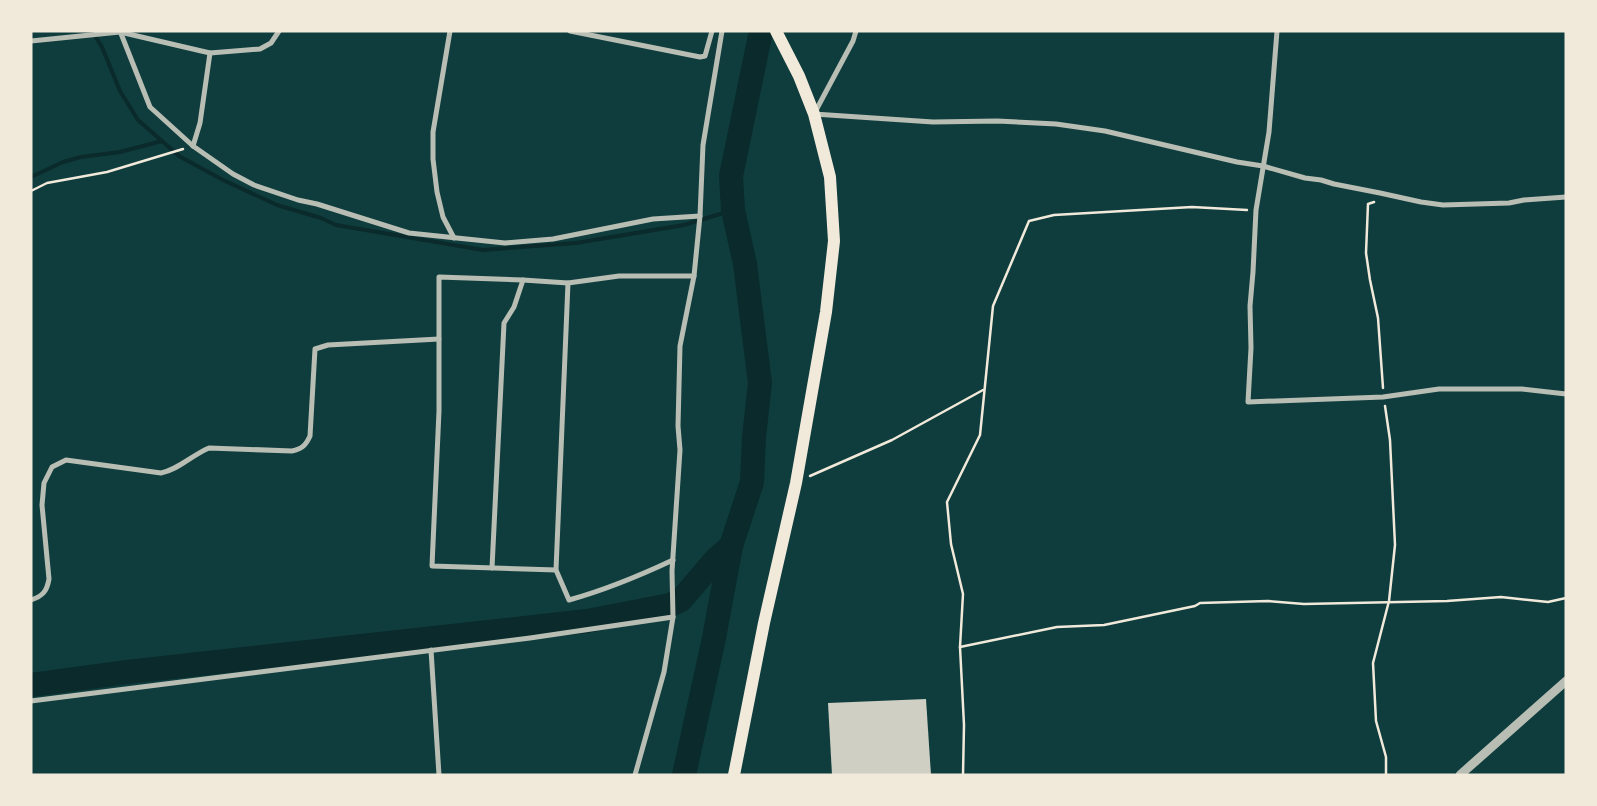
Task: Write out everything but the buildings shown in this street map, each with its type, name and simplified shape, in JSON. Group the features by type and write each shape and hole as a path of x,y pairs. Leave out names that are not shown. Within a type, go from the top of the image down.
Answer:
{"highway":[{"path":"734,775 764,623 796,483 826,312 834,241 830,177 814,114 799,76 776,31"}],"street":[{"path":"31,41 120,31 210,53 260,49 271,43 279,31"},
{"path":"120,31 150,107 193,146 233,174 254,185 409,233 505,242 543,239 653,219 700,216"},
{"path":"450,31 433,132 433,159 437,192 443,217 454,238"},
{"path":"570,31 700,58 705,56 712,31"},
{"path":"634,775 664,672 673,617 672,560 680,450 678,426 680,346 694,276 700,216 702,145 722,31"},
{"path":"856,31 853,41 814,114 933,122 1056,124 1105,131 1237,162 1263,166 1305,178 1443,205 1509,203 1566,197"},
{"path":"1277,31 1269,132 1256,210 1250,306 1251,348 1248,402 1384,397 1439,389 1522,389 1566,394"},
{"path":"193,146 200,122 210,53"},
{"path":"556,570 432,566 439,411 439,277 568,283 619,276 694,276"},
{"path":"492,568 504,323 514,307 523,280"},
{"path":"568,283 556,570 569,600 640,576 672,560"},
{"path":"31,600 41,597 48,588 50,578 42,505 44,483 52,467 66,460 160,473 168,472 196,453 209,448 292,451 299,449 308,442 310,436 315,349 328,345 439,340"},
{"path":"31,701 530,638 673,617"},
{"path":"431,650 439,775"},
{"path":"1460,775 1566,681"}],"path":[{"path":"31,191 47,183 107,172 193,146"},
{"path":"1386,775 1386,757 1376,721 1373,662 1390,601 1395,545 1390,440 1384,397 1378,318 1366,253 1368,204 1390,195"},
{"path":"963,775 964,725 960,647 963,594 951,544 948,502 980,435 983,390 993,306 1029,221 1054,215 1192,207 1256,210"},
{"path":"796,483 892,440 983,390"},
{"path":"960,647 1057,627 1104,625 1195,606 1200,603 1268,601 1304,604 1447,601 1501,597 1548,602 1566,598"}],"waterway":[{"path":"92,31 102,47 120,91 138,120 179,156 223,180 277,205 321,218 336,225 483,250 576,243 684,225 733,210"},
{"path":"684,775 714,638 731,546 752,482 754,437 760,383 745,264 733,210 731,176 761,31"},
{"path":"31,177 63,162 81,157 120,152 162,141"},
{"path":"31,685 127,672 587,621 670,605 681,600 716,559 731,546"}]}
